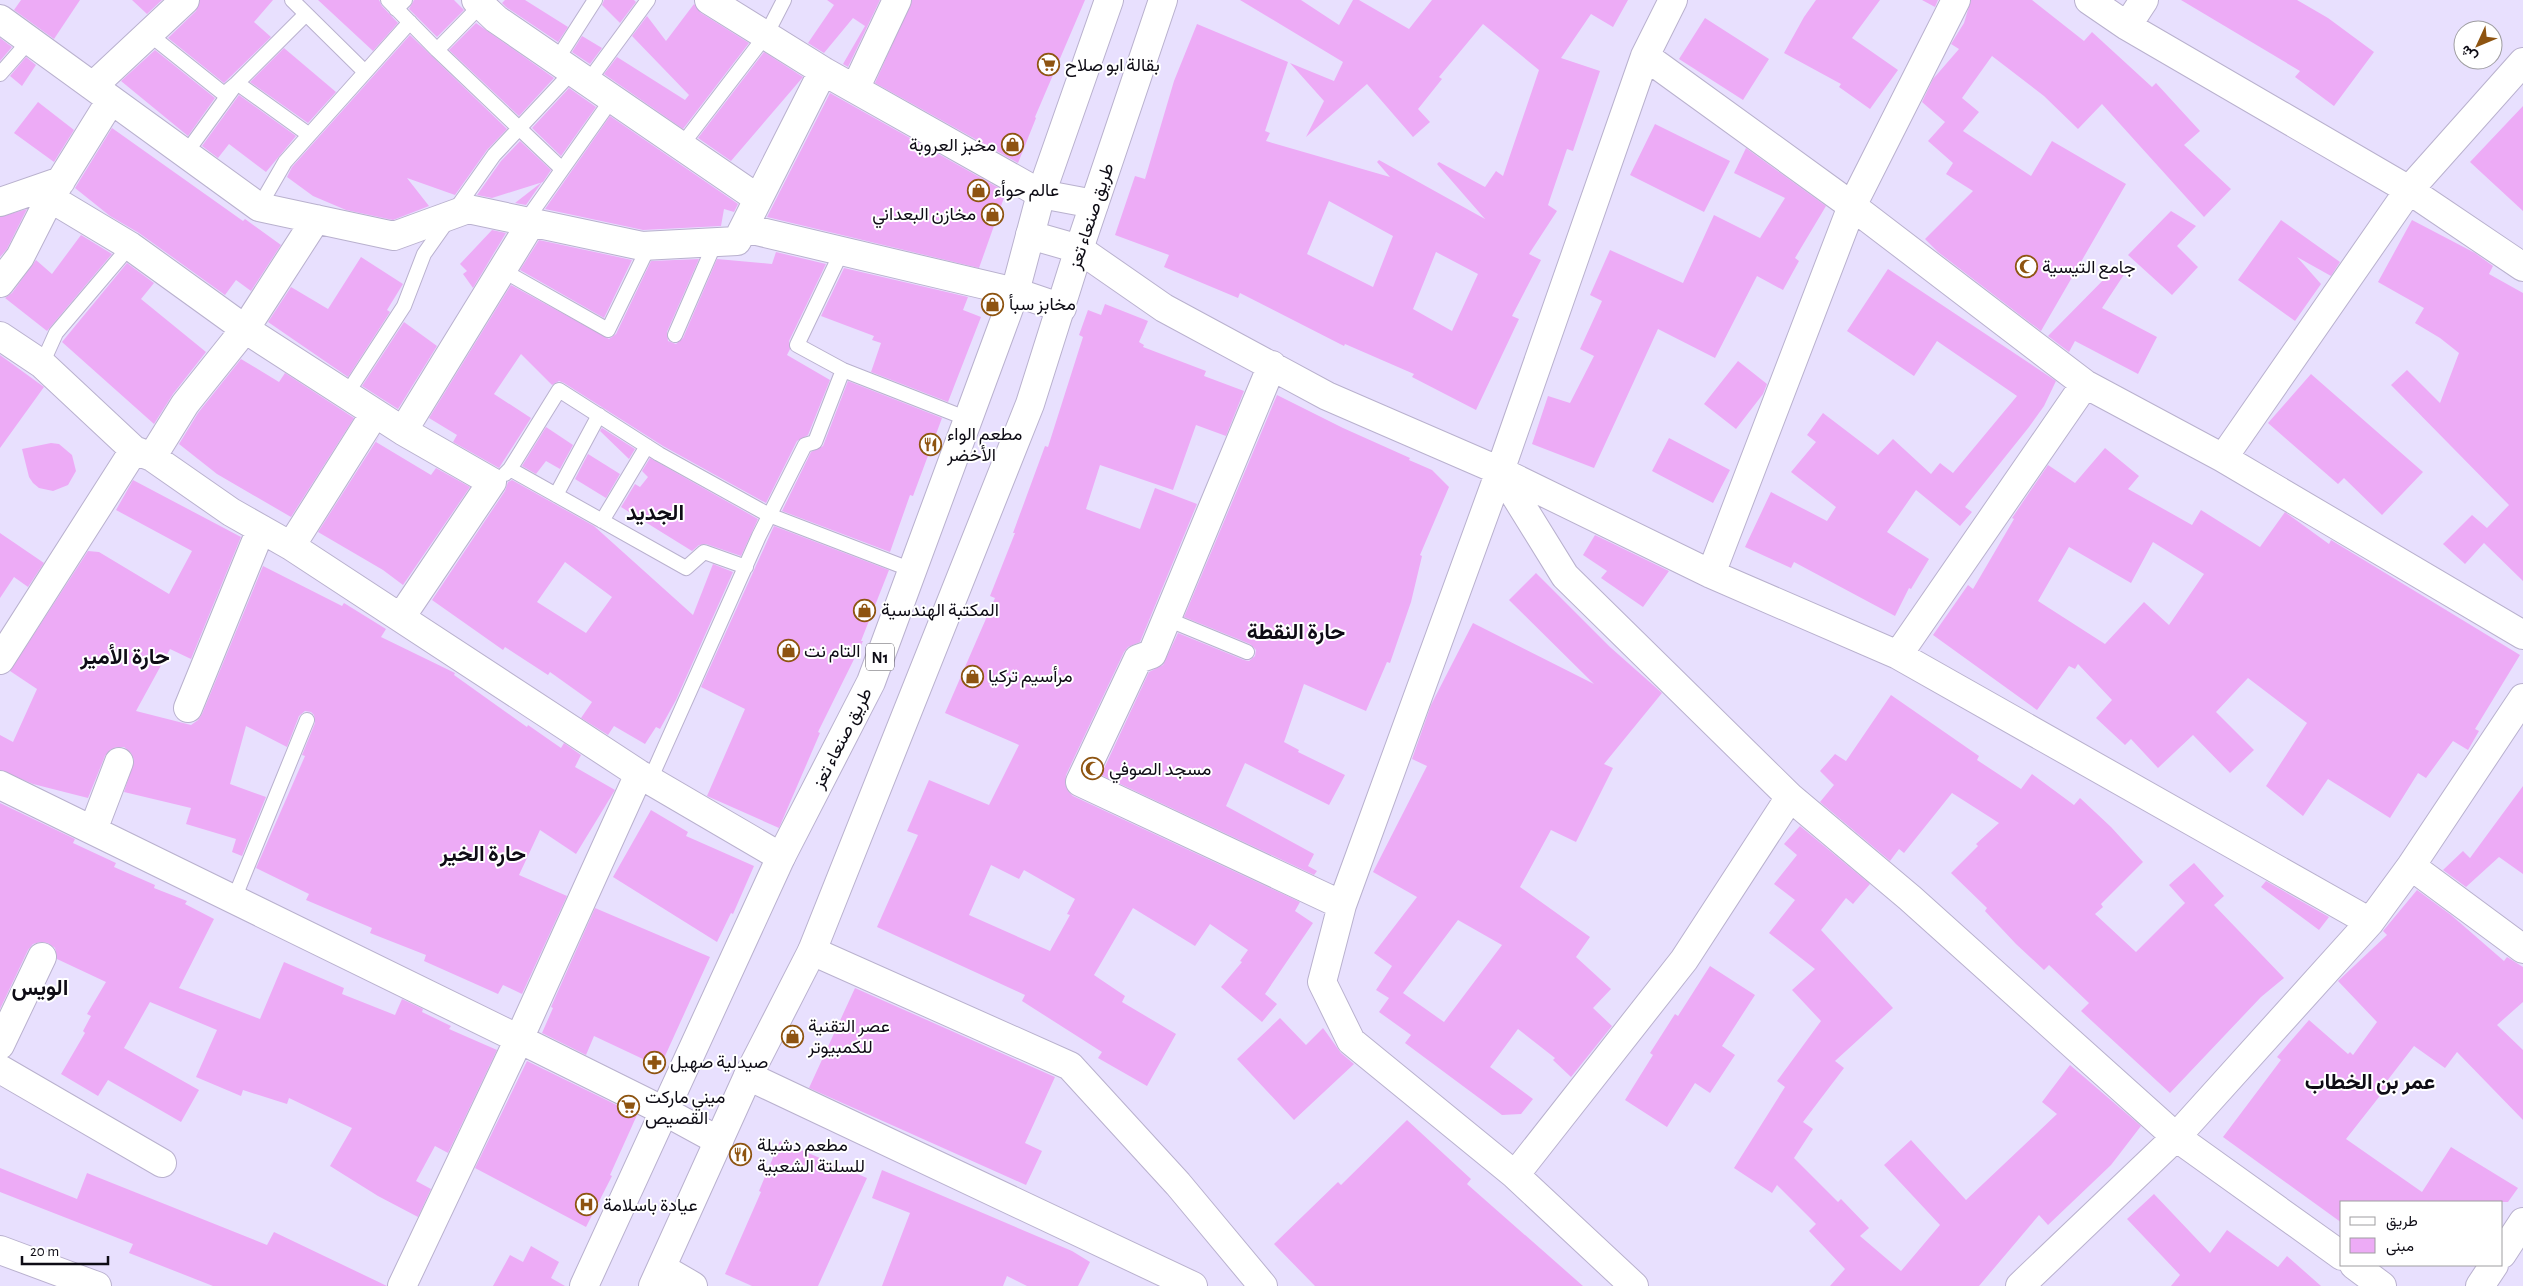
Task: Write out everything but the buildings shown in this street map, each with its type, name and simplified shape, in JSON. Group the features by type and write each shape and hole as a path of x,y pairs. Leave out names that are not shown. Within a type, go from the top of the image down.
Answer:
{"main road":[{"path":"0,284 20,257 102,93 149,34 185,0"},
{"path":"709,0 823,71 1041,194 1094,204"},
{"path":"855,89 897,0"},
{"name":"طريق صنعاء تعز","path":"584,1286 781,857 870,682 1015,292 1041,194 1109,0"},
{"name":"طريق صنعاء تعز","path":"658,1277 748,1076 812,951 1030,404 1062,308 1079,249 1163,0"},
{"path":"1634,1286 1515,1175 1351,1041 1322,982 1342,905 1500,471 1645,56 1673,0"},
{"path":"1711,574 1852,206 1956,0"},
{"path":"2089,0 2127,26 2409,190 2523,266"},
{"path":"2127,26 2144,0"},
{"path":"479,2 496,20 757,198"},
{"path":"0,19 259,207 394,236 468,209 649,246 737,241 757,198 823,71"},
{"path":"1645,56 1852,206 2085,384 2223,458 2523,635"},
{"path":"2223,458 2409,190 2523,62"},
{"path":"0,202 55,189"},
{"path":"55,189 245,329 346,395 403,431 501,476 401,618"},
{"path":"0,660 143,454 245,329 316,219"},
{"path":"403,431 502,270 528,222"},
{"path":"744,228 1015,292 1062,308"},
{"path":"1030,235 1079,249 1164,308 1327,396 1500,471 1711,574 1898,655 2370,922"},
{"path":"2,343 42,364 143,454 231,512 291,546 644,777 781,857"},
{"path":"1272,365 1152,654 1138,659 1080,782 1342,905"},
{"path":"1898,655 2085,384"},
{"path":"291,546 375,413"},
{"path":"1500,471 1565,576 1790,797 1910,898 2176,1137 2340,1255"},
{"path":"188,708 261,529"},
{"path":"2020,1286 2176,1137 2370,922 2411,866 2523,698"},
{"path":"93,830 119,762"},
{"path":"402,1286 644,777"},
{"path":"0,784 519,1039 664,1111 719,1141"},
{"path":"1515,1175 1684,960 1790,797"},
{"path":"2411,866 2523,949"},
{"path":"812,951 1070,1066 1178,1184 1263,1286"},
{"path":"0,1045 42,957"},
{"path":"0,1069 162,1163"},
{"path":"748,1076 1193,1286"},
{"path":"2503,1252 2523,1222"},
{"path":"0,1250 97,1286"},
{"path":"2355,1266 2382,1286"},
{"path":"2480,1286 2493,1266"},
{"path":"658,1277 693,1286"}],"lane":[{"path":"292,0 365,72"},
{"path":"572,72 595,0"},
{"path":"346,395 404,306 424,254 494,155 572,72 648,0"},
{"path":"681,146 766,35 784,0"},
{"path":"437,50 479,2"},
{"path":"396,3 410,22 437,50 562,169"},
{"path":"149,34 224,94 238,83 306,14"},
{"path":"259,207 285,162 410,22"},
{"path":"0,74 30,40"},
{"path":"238,83 308,134"},
{"path":"186,153 238,83"},
{"path":"528,222 562,169 612,99"},
{"path":"675,335 715,243"},
{"path":"42,364 56,333 130,246"},
{"path":"502,270 608,330 649,246"},
{"path":"842,251 797,345 843,370 968,419"},
{"path":"644,777 769,515 805,445 815,442 843,370"},
{"path":"746,566 704,552 686,568 556,495 501,476 559,390 647,446 769,515 912,570"},
{"path":"556,495 599,415"},
{"path":"602,521 647,446"},
{"path":"1167,619 1247,652"},
{"path":"234,899 307,720"}],"place":[{"name":"بقالة ابو صلاح","path":"1049,65"},
{"name":"مخبز العروبة","path":"1012,145"},
{"name":"عالم حوأء","path":"978,190"},
{"name":"مخازن البعداني","path":"992,214"},
{"name":"جامع التيسية","path":"2026,267"},
{"name":"مخابز سبأ","path":"993,304"},
{"name":"مطعم الواء الأخضر","path":"931,444"},
{"name":"المكتبة الهندسية","path":"865,610"},
{"name":"التام نت","path":"788,651"},
{"name":"مرأسيم تركيا","path":"972,676"},
{"name":"مسجد الصوفي","path":"1093,769"},
{"name":"عصر التقنية للكمبيوتر","path":"792,1036"},
{"name":"صيدلية صهيل","path":"654,1062"},
{"name":"ميني ماركت القصيص","path":"629,1107"},
{"name":"مطعم دشيلة للسلتة الشعبية","path":"741,1155"},
{"name":"عيادة باسلامة","path":"587,1205"}],"district":[{"name":"الجديد","path":"655,512"},
{"name":"حارة النقطة","path":"1296,631"},
{"name":"حارة الأمير","path":"125,656"},
{"name":"حارة الخير","path":"483,853"},
{"name":"الويس","path":"40,987"},
{"name":"عمر بن الخطاب","path":"2370,1081"}]}
